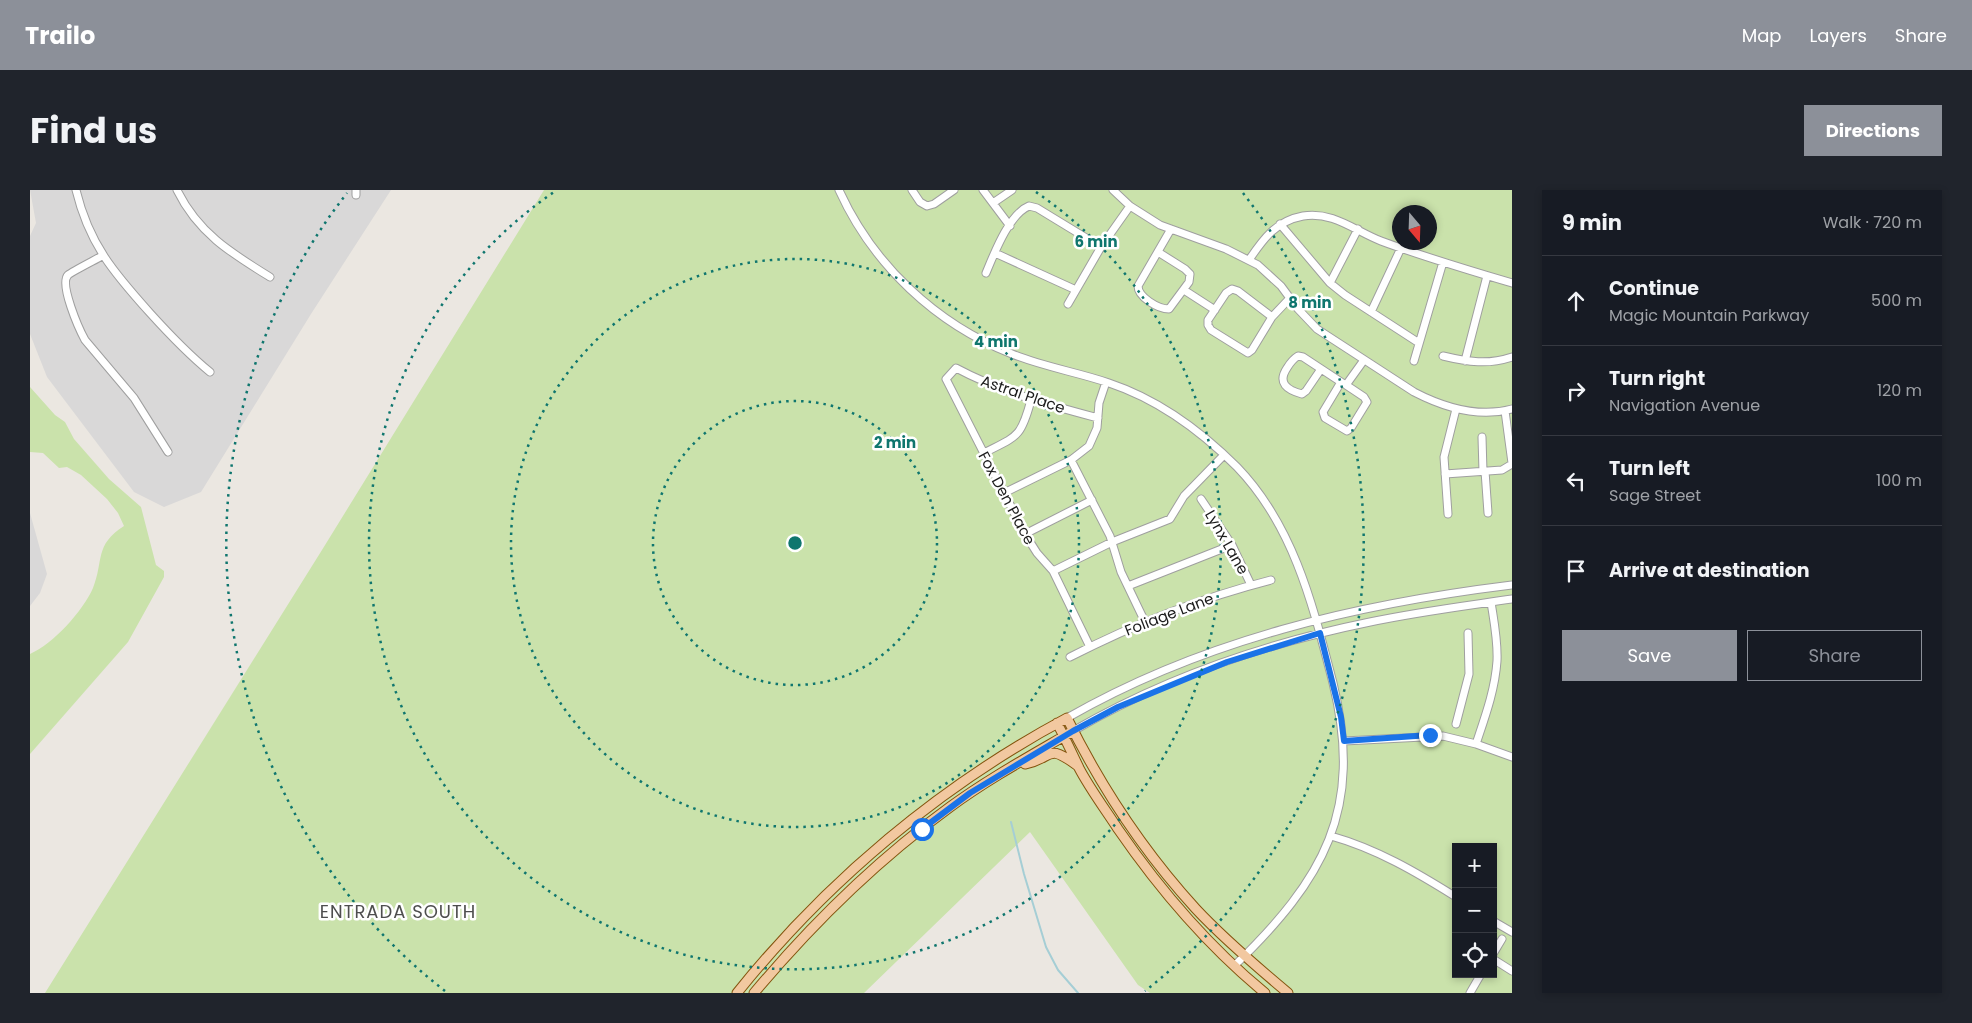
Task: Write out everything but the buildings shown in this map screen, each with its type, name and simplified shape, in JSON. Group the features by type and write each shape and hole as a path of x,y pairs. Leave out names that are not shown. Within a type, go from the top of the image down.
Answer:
{"main road":[{"path":"737,993 814,906 889,838 977,772 1067,718 1102,784 1147,850 1197,910 1245,956 1288,993"},
{"path":"1057,723 1078,766 1122,835 1164,891 1234,966 1265,993"},
{"path":"754,993 803,938 881,862 949,807 1073,731"},
{"path":"1014,766 1031,763 1054,753 1063,754 1078,766"}],"street":[{"path":"76,190 86,225 102,256 177,343 210,372"},
{"path":"177,190 192,216 218,243 270,277"},
{"path":"839,190 858,225 876,251 908,288 974,336 1003,351 1039,364 1106,382 1142,398 1194,429 1236,467 1255,489 1283,533 1298,562 1320,633 1341,717 1344,741 1342,791 1331,836 1318,865 1281,917 1234,966"},
{"path":"912,190 920,202 927,206 934,204 954,190"},
{"path":"982,190 1010,226"},
{"path":"993,203 1012,190"},
{"path":"1113,190 1130,206 1150,219 1172,230 1226,249 1249,260 1272,277 1307,319 1317,328 1414,392 1427,399 1456,409 1478,411 1509,410 1512,464 1502,470 1445,474"},
{"path":"986,273 1010,226 1021,211 1029,206 1037,208 1101,247"},
{"path":"1068,304 1101,247 1130,206"},
{"path":"1249,260 1263,239 1280,224 1303,216 1328,216 1392,245"},
{"path":"1280,224 1330,283 1370,312 1419,343"},
{"path":"1330,283 1358,229"},
{"path":"1158,252 1188,271 1190,278 1184,290 1169,309 1164,309 1140,294 1138,286 1158,252 1172,230"},
{"path":"1370,312 1400,250"},
{"path":"1407,250 1512,283"},
{"path":"995,253 1076,290"},
{"path":"102,256 70,274 65,279 65,287 79,330 85,340 134,398 168,452"},
{"path":"1414,360 1443,262"},
{"path":"1464,361 1487,276"},
{"path":"1272,317 1235,289 1226,293 1208,320 1209,328 1248,353 1252,350 1272,317 1290,298"},
{"path":"1184,290 1215,310"},
{"path":"1321,369 1302,394 1284,384 1282,380 1282,376 1294,359 1298,356 1304,357 1321,369 1344,384 1364,397 1367,402 1351,428 1347,430 1325,418 1323,414 1344,384 1364,360"},
{"path":"1444,356 1464,361 1487,363 1512,357"},
{"name":"Astral Place","path":"951,374 956,368 993,386 1031,400 1098,418"},
{"name":"Fox Den Place","path":"951,374 946,379 1004,493 1032,547 1053,571 1090,647"},
{"path":"1004,493 1071,460 1089,446 1094,437 1099,403 1106,382"},
{"path":"984,453 1016,435 1022,429 1031,400"},
{"path":"1448,514 1445,450 1456,409"},
{"path":"1482,437 1488,512"},
{"path":"1053,571 1112,542 1170,518 1184,496 1223,456"},
{"path":"1071,460 1112,542 1116,560 1145,622"},
{"name":"Lynx Lane","path":"1201,499 1232,545 1251,585"},
{"path":"1025,534 1092,500"},
{"path":"1128,586 1232,545"},
{"name":"Foliage Lane","path":"1070,657 1145,622 1251,585 1271,580"},
{"path":"1067,718 1115,693 1185,662 1246,640 1316,619 1394,602 1512,585"},
{"path":"1073,731 1118,707 1206,670 1271,647 1320,633 1402,616 1512,599"},
{"path":"1476,744 1490,702 1495,676 1496,645 1491,602"},
{"path":"1456,724 1469,674 1468,633"},
{"path":"1344,741 1430,735 1443,736 1476,744 1512,756"},
{"path":"1331,836 1383,854 1452,895"},
{"path":"1497,923 1512,932"},
{"path":"1497,947 1502,939"},
{"path":"1497,962 1512,971"},
{"path":"1472,992 1479,978"}],"shaded area":[{"path":"30,190 391,190 311,314 201,492 164,507 134,492 47,377 30,334 30,236 36,223"},
{"path":"30,513 47,574 40,593 30,606"}],"green space":[{"path":"544,190 1512,190 1512,993 1150,993 1138,985 1030,832 864,993 45,993"},
{"path":"30,387 55,415 65,422 74,439 109,479 141,507 156,565 164,571 164,577 128,642 30,754 30,654 57,635 82,607 93,588 104,547 108,540 124,526 118,513 107,499 81,475 67,467 59,468 43,453 30,452"}],"waterway":[{"path":"1011,822 1024,874 1046,947 1058,970 1078,993"}],"district":[{"name":"ENTRADA SOUTH","path":"398,911"}],"route":[{"path":"922,829 970,793 1084,724 1118,707 1188,676 1271,647 1320,633 1341,717 1344,741 1430,735"}]}
